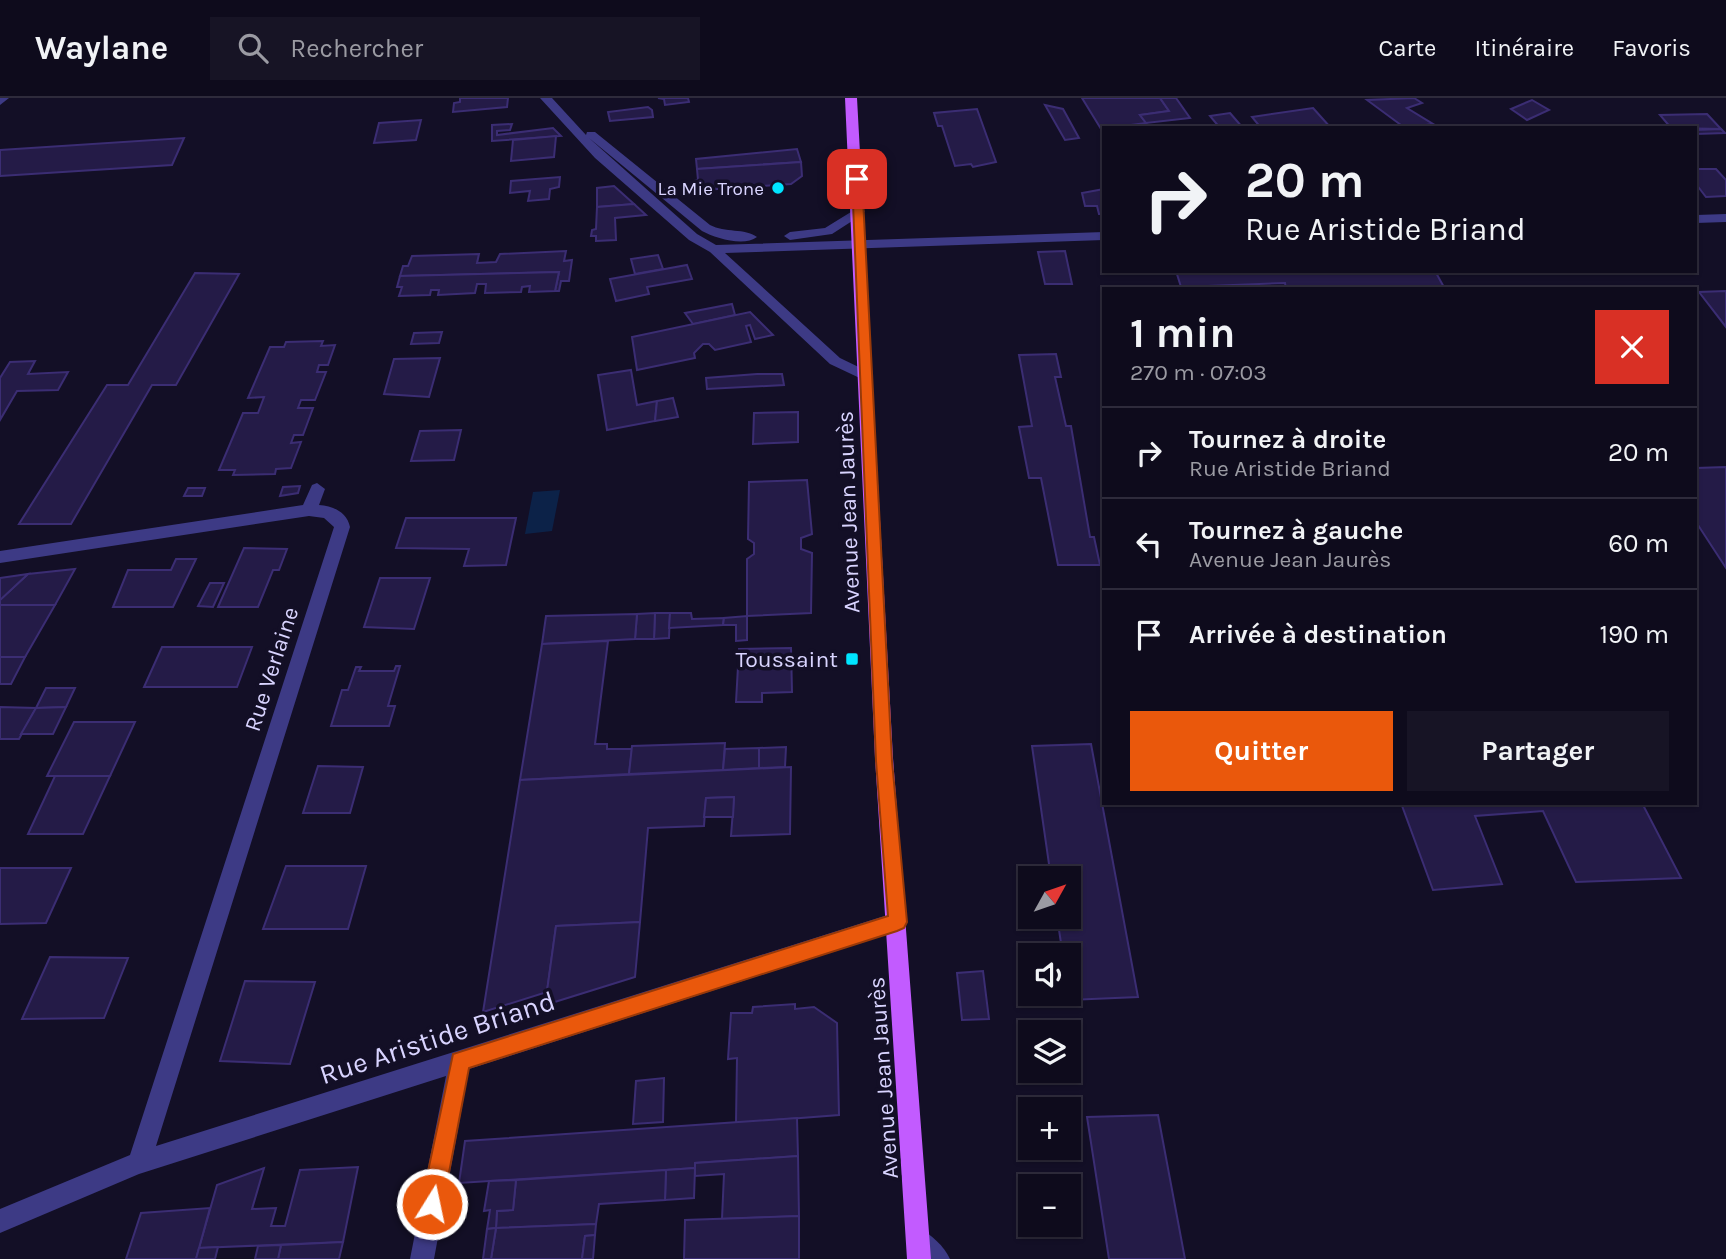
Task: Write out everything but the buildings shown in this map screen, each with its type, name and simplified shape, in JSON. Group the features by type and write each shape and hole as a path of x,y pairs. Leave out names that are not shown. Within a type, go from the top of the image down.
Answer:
{"main road":[{"name":"Avenue Jean Jaurès","path":"852,98 884,761 919,1249"}],"street":[{"path":"546,98 599,156 693,237 714,249 835,361 866,376"},
{"path":"557,109 719,235 734,238 810,235 828,231 859,211"},
{"path":"1697,219 1726,218"},
{"path":"714,249 1102,236"},
{"path":"309,510 317,489"},
{"name":"Rue Verlaine","path":"0,557 309,510 328,512 341,521 342,527 139,1163"},
{"name":"Rue Aristide Briand","path":"0,1221 139,1163 897,922"},
{"path":"422,1259 460,1061"},
{"path":"919,1249 938,1259"}],"water":[{"path":"560,490 552,531 525,534 533,492"}],"place":[{"name":"La Mie Trone","path":"778,188"},
{"name":"Toussaint","path":"852,659"}],"route":[{"path":"432,1204 460,1061 897,922 884,761 873,463 857,179"}]}
